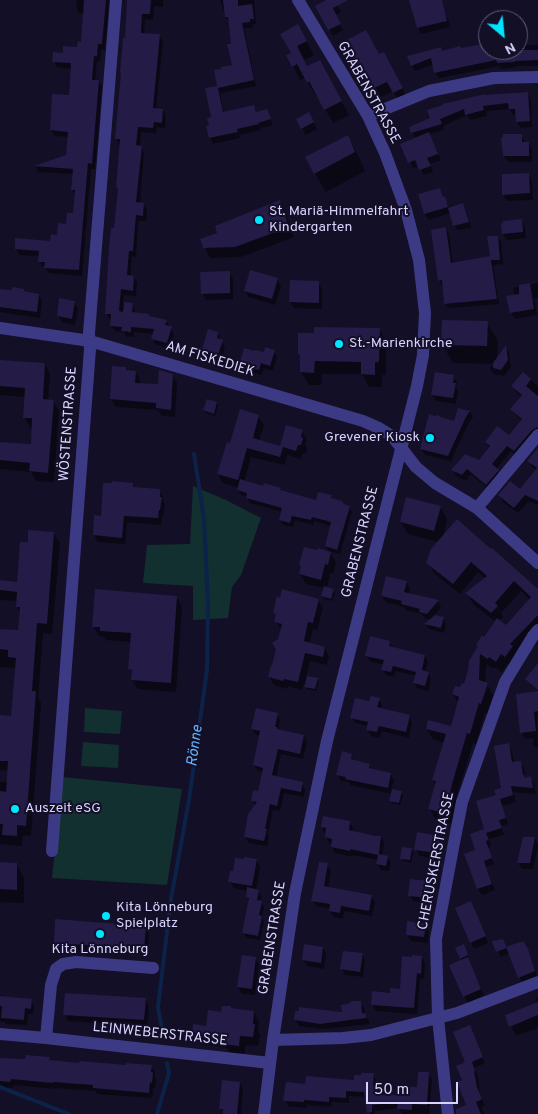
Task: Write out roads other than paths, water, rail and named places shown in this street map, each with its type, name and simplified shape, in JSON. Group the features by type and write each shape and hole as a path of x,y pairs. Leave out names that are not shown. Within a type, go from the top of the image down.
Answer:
{"street":[{"name":"WÖSTENSTRASSE","path":"52,851 90,341 89,333 116,0"},
{"name":"GRABENSTRASSE","path":"264,1114 295,893 327,741 417,386 423,355 425,313 419,260 406,210 385,153 368,116 298,0"},
{"path":"368,116 429,91 494,78 538,77"},
{"name":"AM FISKEDIEK","path":"0,328 90,341 363,421 392,436 416,467 435,484 477,508 538,563"},
{"path":"477,508 538,435"},
{"name":"CHERUSKERSTRASSE","path":"448,1114 438,1018 436,939 462,802 504,682 532,636 538,630"},
{"path":"46,1038 53,978 56,969 63,964 76,962 153,968"},
{"path":"273,1040 342,1038 370,1035 457,1013 538,982"},
{"name":"LEINWEBERSTRASSE","path":"0,1034 270,1063"}],"waterway":[{"name":"Rönne","path":"163,1036 158,1007 171,899 189,800 207,670 208,602 204,519 194,454"},
{"name":"Rönne","path":"157,1114 169,1073 167,1063"},
{"name":"Rönne","path":"0,1087 69,1114"}],"place":[{"name":"St. Mariä-Himmelfahrt Kindergarten","path":"259,220"},
{"name":"St.-Marienkirche","path":"339,344"},
{"name":"Grevener Kiosk","path":"430,438"},
{"name":"Auszeit eSG","path":"15,809"},
{"name":"Kita Lönneburg Spielplatz","path":"106,916"},
{"name":"Kita Lönneburg","path":"100,934"}]}
